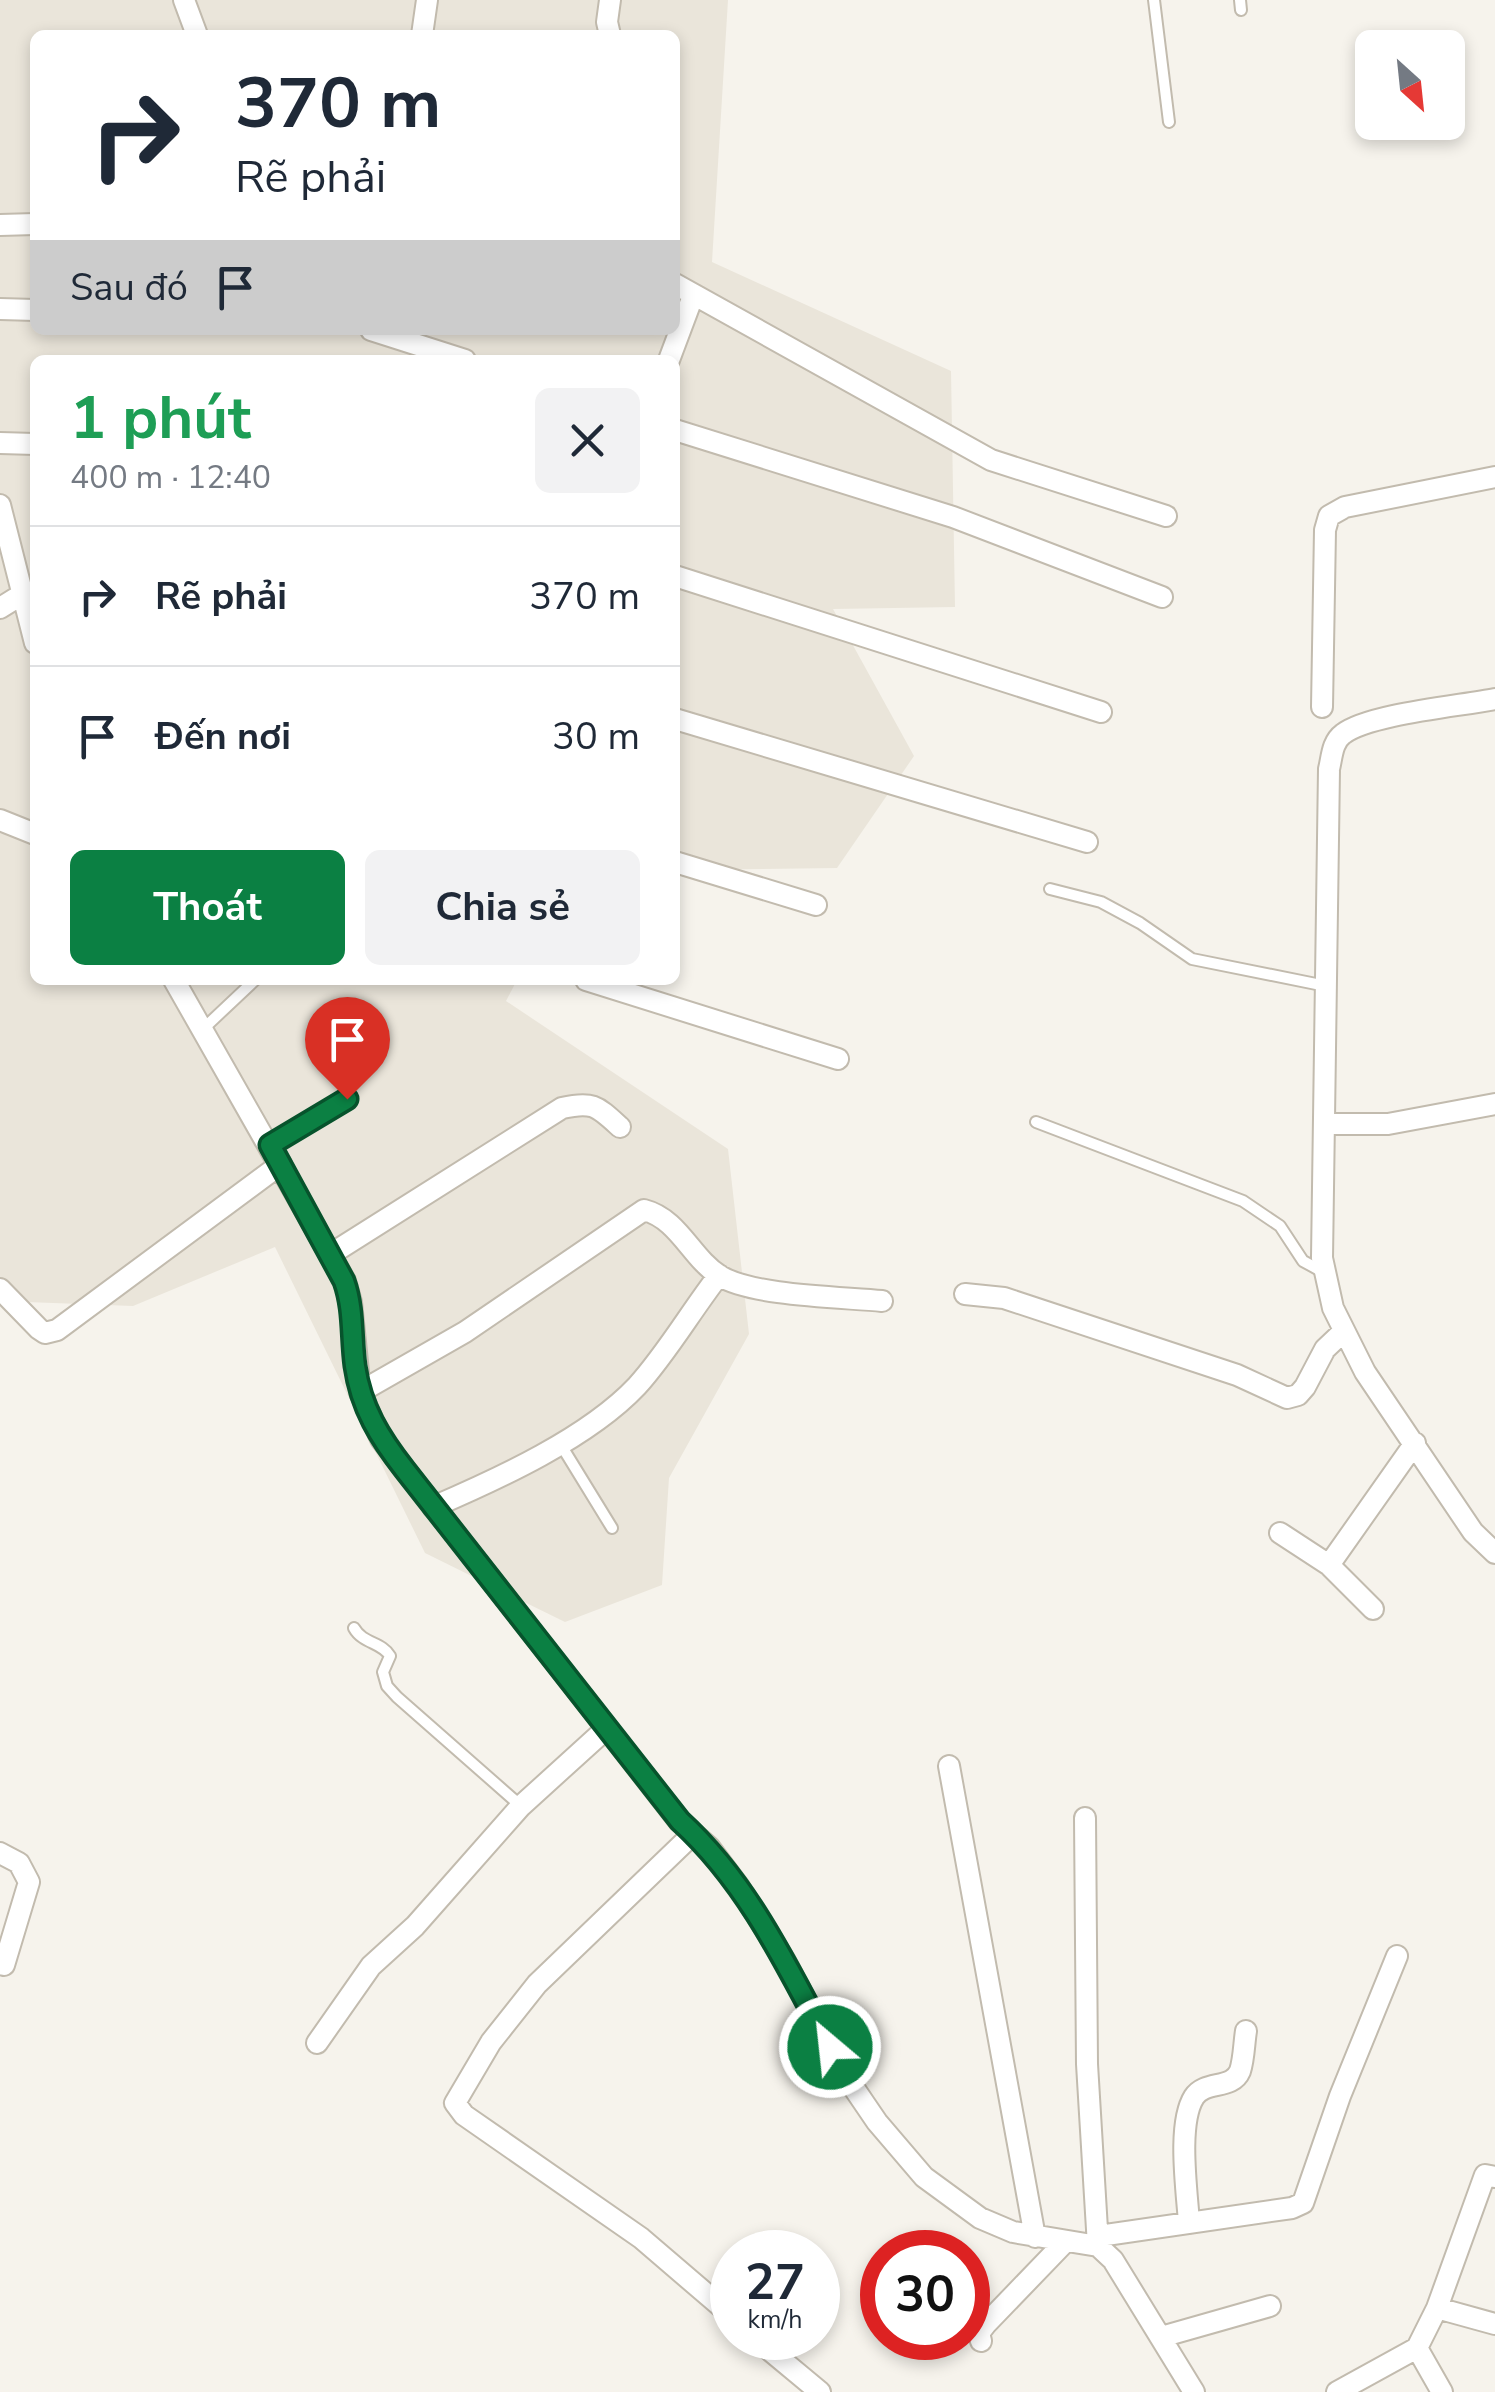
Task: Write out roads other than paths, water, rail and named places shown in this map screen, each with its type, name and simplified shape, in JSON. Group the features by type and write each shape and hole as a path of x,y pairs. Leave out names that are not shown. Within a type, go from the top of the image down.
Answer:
{"street":[{"path":"184,0 196,30"},
{"path":"423,30 428,0"},
{"path":"609,30 610,0"},
{"path":"0,224 30,224"},
{"path":"680,287 992,460 1166,516"},
{"path":"680,332 694,296"},
{"path":"0,309 30,310"},
{"path":"386,335 448,355"},
{"path":"680,432 952,516 1162,597"},
{"path":"0,443 30,444"},
{"path":"1322,707 1325,530 1329,516 1345,507 1495,478"},
{"path":"0,505 25,584 30,614"},
{"path":"680,578 1101,712"},
{"path":"0,608 25,584"},
{"path":"1495,700 1374,721 1343,734 1334,746 1329,769 1324,1273 1333,1308 1365,1372 1474,1532 1495,1553"},
{"path":"680,720 1086,842"},
{"path":"0,820 30,832"},
{"path":"680,864 816,905"},
{"path":"177,985 331,1254 352,1302 360,1392 381,1439 680,1821 709,1847 739,1886 785,1961 845,2075 901,2152 948,2198 1013,2232 1065,2242 1098,2241 1303,2203 1351,2066 1397,1956"},
{"path":"602,985 838,1060"},
{"path":"331,1254 562,1108 584,1103 598,1106 620,1127"},
{"path":"1326,1124 1388,1124 1495,1104"},
{"path":"0,1289 45,1333 57,1330 275,1155"},
{"path":"360,1392 465,1332 644,1210 660,1214 719,1275 742,1284 882,1301"},
{"path":"433,1506 512,1471 560,1444 637,1386 719,1275"},
{"path":"966,1294 1004,1298 1237,1375 1287,1398 1298,1396 1306,1387 1325,1350 1344,1331"},
{"path":"1329,1565 1414,1443"},
{"path":"1280,1533 1329,1565 1373,1608"},
{"path":"317,2043 359,1978 415,1926 521,1806 607,1728"},
{"path":"949,1766 1036,2236"},
{"path":"1085,1818 1087,2064 1098,2241 1194,2392"},
{"path":"693,1834 537,1984 491,2042 455,2103 464,2115 654,2248 710,2297"},
{"path":"0,1853 18,1863 29,1882 4,1966"},
{"path":"1188,2223 1186,2147 1191,2103 1197,2092 1208,2085 1233,2080 1240,2072 1246,2031"},
{"path":"1337,2392 1418,2348 1437,2308 1485,2175 1495,2177"},
{"path":"990,2320 1065,2242"},
{"path":"1161,2337 1270,2306"},
{"path":"1437,2308 1495,2324"},
{"path":"1418,2348 1442,2392"},
{"path":"782,2360 820,2392"}],"lane":[{"path":"1154,0 1169,122"},
{"path":"1050,889 1101,902 1192,959 1326,986"},
{"path":"203,1029 250,985"},
{"path":"275,1155 347,1099"},
{"path":"1036,1122 1243,1201 1280,1226 1302,1261 1324,1273"},
{"path":"560,1444 612,1528"},
{"path":"354,1628 359,1636 390,1656 383,1672 397,1698 521,1806"}]}
